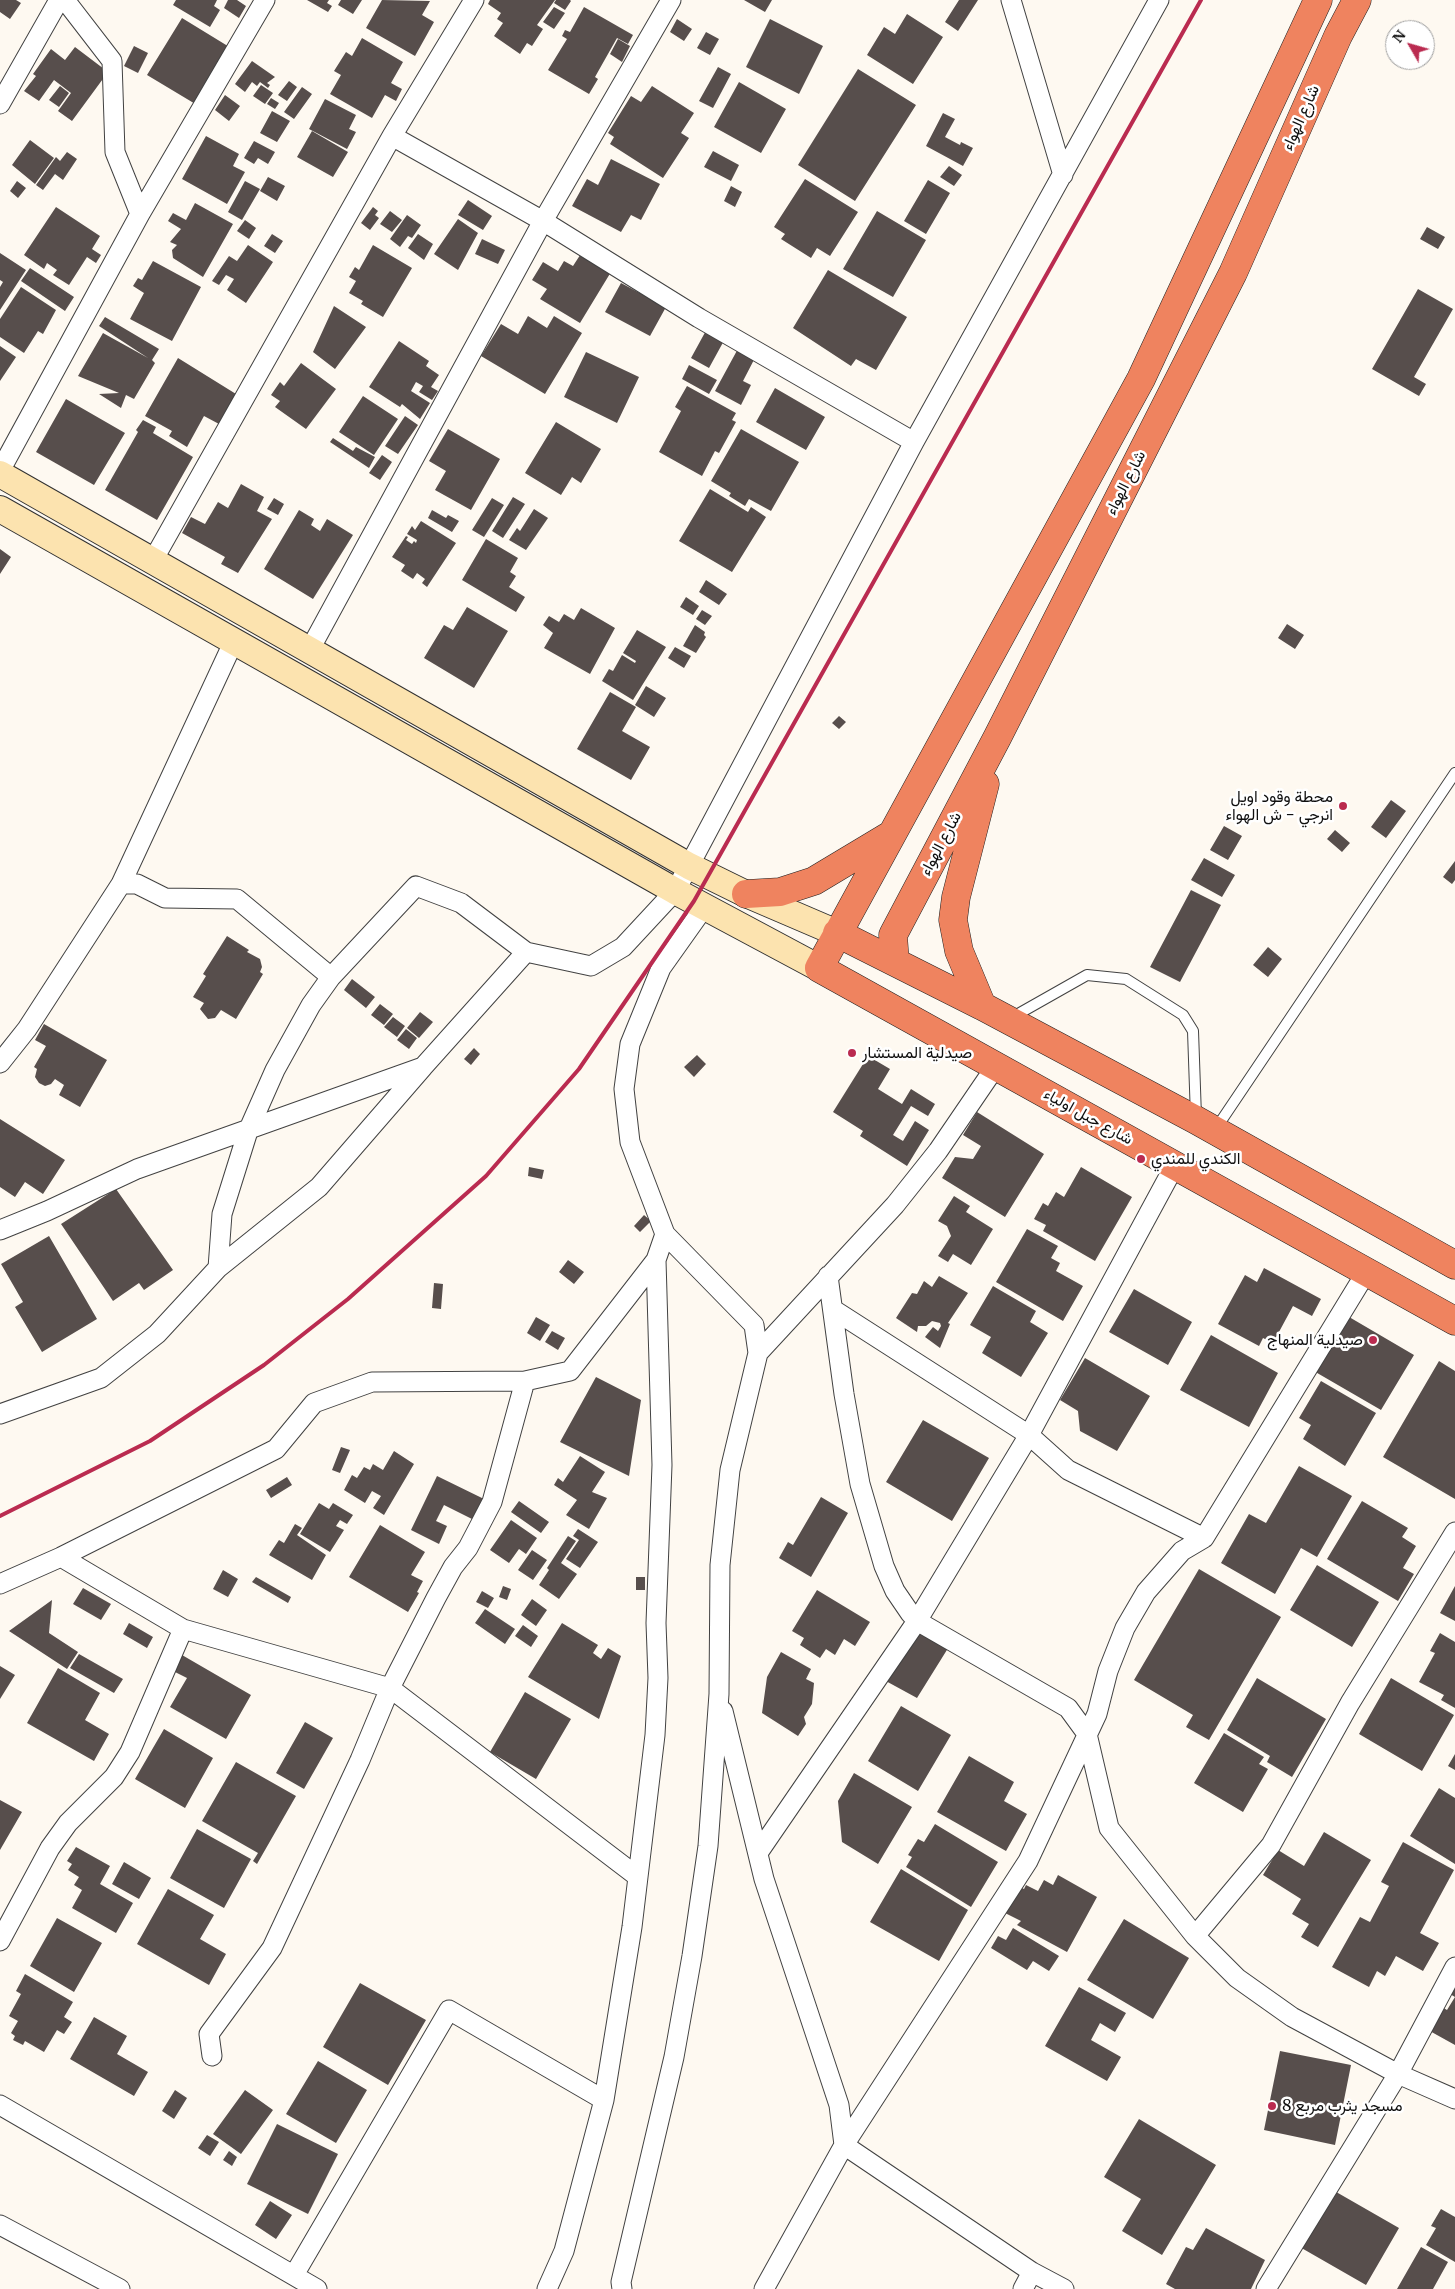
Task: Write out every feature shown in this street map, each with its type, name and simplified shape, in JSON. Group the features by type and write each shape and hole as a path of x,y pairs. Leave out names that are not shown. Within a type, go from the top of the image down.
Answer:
{"highway":[{"name":"شارع الهواء","path":"895,962 893,935 998,738 1233,273 1338,36 1357,0"},
{"name":"شارع الهواء","path":"819,968 1141,378 1314,3"},
{"path":"982,1006 959,951 953,920 956,897 998,738"},
{"path":"746,894 780,892 814,881 890,835"},
{"path":"837,933 982,1006 1205,1126 1455,1265"},
{"path":"872,997 895,962"},
{"name":"شارع جبل اولياء","path":"819,968 1455,1321"}],"street":[{"path":"0,104 59,0"},
{"path":"65,0 112,61 115,152 140,214"},
{"path":"265,0 140,214 0,473 152,562 689,866 746,894 837,933"},
{"path":"152,562 392,136 474,0"},
{"path":"309,650 543,221 671,0"},
{"path":"1011,0 1063,175"},
{"path":"218,1268 222,1214 248,1131 276,1070 311,1006 331,977 416,886 461,904 526,952 591,966 623,947 675,891 914,442 1160,0"},
{"path":"392,136 543,221 699,318 914,442"},
{"path":"0,509 233,643 675,891 819,968"},
{"path":"0,1063 27,1029 121,884 233,643"},
{"path":"121,884 137,884 165,898 237,899 331,977"},
{"path":"622,2289 621,2282 674,2057 692,1956 708,1846 719,1694 720,1565 730,1470 758,1354 754,1324 665,1234 630,1142 624,1089 630,1044 661,968 705,906"},
{"path":"0,1414 101,1378 157,1334 218,1268 320,1187 423,1067 526,952"},
{"path":"758,1354 895,1205 938,1151 996,1066"},
{"path":"0,1230 46,1212 137,1169 423,1067"},
{"path":"758,1852 917,1621 1029,1435 1175,1165"},
{"path":"0,1584 61,1557 276,1449 314,1403 372,1382 525,1382 570,1371 656,1260 665,1234"},
{"path":"547,2289 564,2251 604,2100 616,2042 655,1735 658,1678 656,1623 662,1465 656,1260"},
{"path":"764,2289 844,2145 1028,1861 1097,1714 1108,1671 1125,1628 1146,1592 1182,1552 1204,1538 1367,1271"},
{"path":"828,1276 844,1394 860,1484 884,1566 895,1591 917,1621 1068,1708 1087,1734 1109,1828 1195,1936 1237,1978 1292,2017 1398,2074 1455,2099"},
{"path":"834,1310 1029,1435 1068,1470 1204,1538"},
{"path":"212,2056 209,2034 272,1948 360,1760 390,1688 453,1567 468,1548 492,1502 525,1382"},
{"path":"1195,1936 1270,1844 1350,1703 1455,1532"},
{"path":"61,1557 183,1629 390,1688 638,1877"},
{"path":"0,1941 50,1848 68,1824 114,1777 130,1752 183,1629"},
{"path":"719,1694 764,1879 839,2105 844,2145 1032,2272 1064,2289"},
{"path":"1266,2289 1398,2074 1455,1967"},
{"path":"294,2275 449,2010 604,2100"},
{"path":"0,2106 317,2289"},
{"path":"0,2225 120,2289"},
{"path":"1023,2289 1032,2272"}],"lane":[{"path":"1205,1126 1455,773"},
{"path":"1008,1020 1087,975 1126,979 1183,1015 1193,1031 1205,1126"}],"building":[{"path":"0,0 16,0 21,3 10,19 0,12"},
{"path":"176,0 217,0 214,6 220,10 210,27 173,5"},
{"path":"228,0 237,0 246,6 239,18 224,8"},
{"path":"307,0 329,0 327,3 332,6 328,12"},
{"path":"341,0 362,0 353,14 338,5"},
{"path":"382,0 430,1 422,15 434,22 415,56 366,28"},
{"path":"490,0 555,0 537,25 543,29 532,46 527,43 520,54 494,36 503,23 497,19 501,13 488,4"},
{"path":"556,0 571,1 565,10 554,3"},
{"path":"744,0 772,0 765,12"},
{"path":"959,0 978,0 958,31 945,22"},
{"path":"554,7 565,13 554,29 543,22"},
{"path":"584,7 633,35 628,44 617,38 595,77 598,79 589,94 548,70 567,39 562,36 565,30 570,32"},
{"path":"907,14 943,37 913,84 867,55 884,27 895,34"},
{"path":"182,18 231,48 218,63 203,88 206,91 197,105 147,75"},
{"path":"677,19 692,29 684,41 670,32"},
{"path":"770,19 823,46 799,94 746,67"},
{"path":"706,32 719,39 710,55 697,48"},
{"path":"362,38 403,62 391,83 402,89 396,101 385,95 372,118 330,94 341,75 334,71 346,52 352,56"},
{"path":"618,39 630,46 622,62 610,54"},
{"path":"134,46 148,53 138,73 124,66"},
{"path":"75,47 108,72 72,121 58,111 71,93 54,80 39,101 24,91 36,76 33,74 51,49 65,60"},
{"path":"252,61 275,77 267,83 270,85 268,88 260,82 257,86 252,82 245,92 235,84"},
{"path":"718,67 731,74 713,108 699,101"},
{"path":"858,69 916,105 855,201 798,165"},
{"path":"289,81 297,87 287,101 278,95"},
{"path":"739,82 786,109 761,153 714,127"},
{"path":"261,85 273,93 265,104 253,96"},
{"path":"60,86 69,93 59,107 49,100"},
{"path":"652,86 694,113 681,133 689,138 663,178 610,144 614,137 608,133 631,96 641,102"},
{"path":"302,87 312,94 294,119 284,112"},
{"path":"225,95 240,106 229,121 215,110"},
{"path":"271,98 279,103 275,109 267,104"},
{"path":"325,99 356,115 349,129 356,132 347,149 309,129"},
{"path":"272,111 290,121 277,142 260,133"},
{"path":"943,113 955,119 945,137 960,145 961,142 973,148 963,166 926,146"},
{"path":"312,131 348,152 333,177 297,157"},
{"path":"206,136 239,154 233,166 245,172 227,204 182,179"},
{"path":"30,140 54,158 35,184 12,165"},
{"path":"254,141 275,152 268,164 258,158 254,164 244,158"},
{"path":"713,151 739,165 731,181 704,167"},
{"path":"67,152 77,159 63,180 55,174 43,190 36,185 56,157 60,161"},
{"path":"611,159 660,184 641,220 631,215 621,232 572,206 587,179 598,185"},
{"path":"949,166 962,175 954,186 940,177"},
{"path":"268,177 285,186 277,201 260,191"},
{"path":"805,179 858,212 830,256 817,248 811,258 781,239 785,234 774,227"},
{"path":"928,180 950,193 926,234 904,221"},
{"path":"17,181 26,188 18,198 10,191"},
{"path":"245,181 260,189 242,220 228,212"},
{"path":"731,186 742,192 735,207 724,201"},
{"path":"468,200 492,216 483,230 458,215"},
{"path":"195,203 233,224 203,277 173,258 172,250 177,245 170,242 181,229 168,221 173,213 186,220"},
{"path":"56,207 100,236 92,249 101,255 96,263 87,257 69,285 53,275 57,270 47,263 44,269 24,255"},
{"path":"373,207 378,211 375,215 379,218 370,230 361,223"},
{"path":"390,211 402,220 392,232 380,224"},
{"path":"877,211 926,240 893,297 843,269"},
{"path":"407,215 421,225 412,238 408,236 400,247 390,239"},
{"path":"458,219 478,233 458,270 434,254"},
{"path":"245,220 256,228 249,239 237,231"},
{"path":"1427,227 1445,237 1438,249 1420,239"},
{"path":"272,234 283,241 275,253 264,246"},
{"path":"418,234 433,244 424,260 408,248"},
{"path":"482,239 505,250 498,264 475,254"},
{"path":"248,245 273,262 246,303 227,290 234,279 226,275 219,285 212,281 229,256 237,261"},
{"path":"373,245 412,268 383,317 361,304 363,301 349,293 356,281 349,277 355,267 359,270"},
{"path":"584,249 614,267 580,323 540,299 547,289 532,280 543,262 558,271 564,261 573,266"},
{"path":"0,253 26,270 0,310 0,287 3,282 0,280"},
{"path":"153,261 201,287 172,341 130,319 144,293 133,286 138,278 142,280"},
{"path":"30,268 74,297 65,311 21,281"},
{"path":"828,270 907,317 876,370 856,359 851,366 793,328"},
{"path":"621,283 666,307 650,336 605,312"},
{"path":"21,287 56,310 43,334 38,331 24,353 0,337 0,319"},
{"path":"1418,289 1453,309 1414,377 1426,384 1419,396 1372,369"},
{"path":"334,306 366,327 335,369 313,352"},
{"path":"528,316 547,328 554,316 582,333 545,394 481,356 501,324 518,334"},
{"path":"105,317 159,349 152,360 155,363 134,399 126,395 121,408 99,394 119,393 78,376 103,333 148,358 99,326"},
{"path":"708,327 726,337 709,368 691,358"},
{"path":"399,341 429,361 426,366 439,375 431,387 438,391 432,400 419,392 423,386 416,382 411,391 430,403 420,419 402,404 400,407 369,387"},
{"path":"740,345 757,354 743,381 751,385 741,405 715,391"},
{"path":"0,346 16,357 0,381"},
{"path":"586,352 639,377 617,423 564,397"},
{"path":"178,358 236,394 219,424 204,416 187,447 169,436 172,431 145,416"},
{"path":"301,363 336,389 306,429 275,407 280,401 271,395 280,382 284,386"},
{"path":"689,365 717,380 709,394 682,379"},
{"path":"687,386 736,413 732,420 736,422 719,453 715,451 702,476 659,452 681,411 675,407"},
{"path":"775,388 825,417 806,450 756,422"},
{"path":"363,396 398,419 374,455 339,432"},
{"path":"66,399 125,433 94,485 36,452"},
{"path":"405,416 418,425 398,454 385,446"},
{"path":"143,420 156,427 153,433 193,457 157,520 105,490"},
{"path":"556,422 601,449 581,483 572,477 561,495 525,473"},
{"path":"448,429 500,459 471,510 435,490 446,471 429,461"},
{"path":"741,429 799,462 771,511 749,499 745,506 729,496 731,493 711,481"},
{"path":"333,438 353,451 356,447 375,457 369,468 330,442"},
{"path":"382,455 392,462 380,480 369,473"},
{"path":"241,484 264,497 257,511 272,519 238,573 221,564 225,557 182,533 191,517 205,524 218,502 228,508"},
{"path":"710,489 748,512 751,507 766,517 732,572 679,541"},
{"path":"513,497 525,504 503,538 492,531"},
{"path":"274,498 284,504 278,515 267,509"},
{"path":"492,498 504,505 484,537 472,530"},
{"path":"534,509 548,518 526,550 509,540 517,528 520,531"},
{"path":"299,510 314,519 311,525 320,531 327,519 353,535 313,599 264,569"},
{"path":"432,510 446,518 448,515 459,521 452,532 428,518"},
{"path":"421,521 456,543 427,587 422,583 425,579 417,573 413,579 401,571 405,565 392,557 406,536 408,537 406,540 412,544 414,541 416,543 417,540 407,534 412,526 415,530"},
{"path":"486,539 518,558 510,572 516,576 509,587 525,597 516,612 462,580"},
{"path":"0,549 11,557 0,574"},
{"path":"706,580 727,594 719,605 699,592"},
{"path":"686,597 699,606 693,615 680,607"},
{"path":"467,607 508,631 474,688 424,658 444,625 453,630"},
{"path":"581,608 615,628 590,674 544,648 553,633 543,625 549,616 559,622 564,614 574,620"},
{"path":"702,610 712,616 705,625 696,619"},
{"path":"1287,624 1304,635 1295,649 1278,638"},
{"path":"695,625 705,632 704,635 706,637 696,653 683,646"},
{"path":"637,630 666,647 633,700 602,681 609,669 613,671 622,655 635,663 636,661 623,653"},
{"path":"675,647 691,656 684,668 668,658"},
{"path":"646,686 666,698 654,717 635,705"},
{"path":"610,692 636,707 622,731 650,747 631,780 577,749"},
{"path":"839,716 846,722 839,729 832,723"},
{"path":"1391,800 1406,811 1386,838 1371,827"},
{"path":"1224,826 1242,836 1228,860 1210,850"},
{"path":"1335,830 1350,843 1342,852 1327,839"},
{"path":"1204,858 1235,875 1222,897 1191,880"},
{"path":"1455,861 1455,880 1452,884 1443,877"},
{"path":"1191,890 1221,905 1180,982 1150,967"},
{"path":"227,936 249,950 247,952 260,959 262,967 260,972 263,974 236,1019 221,1010 215,1018 208,1019 200,1009 204,1003 193,997 206,976 203,974"},
{"path":"1268,947 1282,959 1268,977 1253,965"},
{"path":"352,979 375,997 366,1008 344,990"},
{"path":"380,1004 393,1014 384,1025 371,1015"},
{"path":"420,1012 433,1022 419,1038 407,1028"},
{"path":"393,1017 405,1026 397,1037 384,1027"},
{"path":"44,1024 107,1060 80,1107 59,1095 64,1085 55,1079 51,1084 45,1086 39,1083 35,1077 37,1069 34,1067 46,1046 35,1040"},
{"path":"406,1029 417,1038 409,1049 397,1040"},
{"path":"474,1048 480,1054 471,1065 464,1059"},
{"path":"697,1055 706,1064 694,1077 684,1067"},
{"path":"868,1056 890,1069 878,1089 902,1104 911,1089 935,1104 928,1116 911,1106 893,1135 903,1141 915,1121 929,1130 907,1166 860,1136 863,1131 833,1112"},
{"path":"977,1112 1044,1154 1005,1217 942,1178 955,1157 973,1159 981,1146 963,1135"},
{"path":"0,1119 65,1160 43,1194 25,1182 15,1197 0,1187"},
{"path":"529,1167 544,1170 542,1179 528,1176"},
{"path":"1081,1167 1132,1197 1095,1261 1043,1231 1046,1225 1034,1219 1043,1203 1048,1206 1056,1192 1064,1197"},
{"path":"116,1189 173,1270 144,1290 139,1283 113,1301 61,1224"},
{"path":"954,1196 970,1206 966,1212 993,1229 971,1265 953,1254 948,1262 938,1256 951,1236 947,1226 938,1221"},
{"path":"644,1215 651,1221 640,1232 634,1226"},
{"path":"1027,1229 1058,1246 1051,1258 1060,1263 1056,1271 1083,1286 1063,1321 996,1282"},
{"path":"49,1236 97,1319 42,1352 15,1307 23,1302 1,1264"},
{"path":"568,1260 584,1272 574,1284 559,1272"},
{"path":"1264,1268 1321,1299 1312,1316 1293,1306 1273,1343 1263,1338 1259,1346 1218,1324 1245,1275 1257,1282"},
{"path":"939,1276 968,1293 948,1323 950,1324 940,1348 925,1337 933,1327 938,1331 941,1326 940,1323 932,1321 926,1326 918,1326 917,1332 896,1318 912,1293 917,1294 924,1281 932,1287"},
{"path":"434,1283 443,1284 441,1309 432,1308"},
{"path":"993,1286 1036,1311 1030,1322 1048,1333 1021,1377 982,1353 991,1337 970,1325"},
{"path":"1134,1289 1192,1322 1168,1365 1109,1332"},
{"path":"1344,1314 1414,1355 1381,1410 1312,1370"},
{"path":"536,1317 550,1325 540,1341 527,1333"},
{"path":"552,1331 565,1338 558,1350 545,1342"},
{"path":"1211,1335 1278,1373 1249,1427 1180,1390"},
{"path":"1085,1358 1150,1396 1117,1451 1080,1431 1078,1411 1060,1400"},
{"path":"1439,1361 1455,1371 1455,1499 1383,1457"},
{"path":"596,1377 641,1400 629,1476 560,1442"},
{"path":"1321,1381 1376,1413 1345,1466 1303,1439 1311,1425 1299,1418"},
{"path":"923,1420 989,1458 952,1521 886,1482"},
{"path":"341,1447 350,1450 340,1473 332,1470"},
{"path":"394,1451 414,1464 384,1515 373,1508 381,1496 372,1491 365,1503 344,1490 352,1475 357,1478 364,1467 370,1470 373,1464 383,1470"},
{"path":"580,1456 605,1472 592,1492 607,1498 589,1529 566,1515 577,1500 554,1485 558,1478 563,1482"},
{"path":"1299,1466 1352,1496 1317,1557 1301,1548 1275,1594 1221,1563 1249,1514 1266,1523"},
{"path":"437,1476 484,1499 474,1520 444,1505 436,1521 447,1526 439,1544 411,1530"},
{"path":"287,1477 292,1485 271,1498 266,1490"},
{"path":"821,1497 848,1513 811,1577 779,1558 788,1542 793,1545"},
{"path":"519,1501 549,1522 541,1533 511,1512"},
{"path":"1362,1501 1408,1528 1402,1537 1416,1546 1403,1568 1414,1574 1398,1601 1327,1559"},
{"path":"319,1503 329,1509 333,1503 353,1515 347,1524 340,1520 336,1526 344,1530 330,1552 300,1534"},
{"path":"511,1520 537,1538 526,1554 519,1549 509,1563 490,1550"},
{"path":"295,1524 302,1528 297,1535 326,1555 312,1580 269,1555 279,1540 284,1543"},
{"path":"380,1525 425,1552 411,1575 423,1581 417,1592 419,1593 408,1612 349,1577"},
{"path":"578,1529 598,1542 580,1568 566,1559 579,1540 573,1536"},
{"path":"568,1536 576,1541 561,1563 577,1574 559,1599 539,1585 549,1570 547,1568"},
{"path":"532,1550 547,1560 533,1580 518,1570"},
{"path":"1317,1565 1379,1602 1352,1647 1290,1610"},
{"path":"1199,1569 1281,1617 1209,1740 1186,1727 1193,1715 1134,1680"},
{"path":"223,1570 238,1579 228,1597 213,1589"},
{"path":"256,1577 291,1597 288,1603 252,1582"},
{"path":"636,1577 645,1577 645,1590 636,1590"},
{"path":"503,1586 511,1589 507,1600 499,1597"},
{"path":"1455,1586 1455,1621 1440,1613"},
{"path":"83,1588 111,1604 101,1620 73,1604"},
{"path":"817,1590 870,1622 855,1646 844,1639 835,1655 826,1649 820,1658 800,1645 804,1638 792,1631"},
{"path":"482,1591 494,1598 488,1608 476,1602"},
{"path":"532,1599 547,1610 536,1626 521,1615"},
{"path":"52,1600 49,1633 78,1652 67,1669 9,1631"},
{"path":"485,1609 515,1629 505,1644 475,1623"},
{"path":"129,1623 153,1637 147,1648 123,1634"},
{"path":"562,1623 598,1645 593,1653 601,1659 608,1648 621,1656 599,1719 528,1677"},
{"path":"523,1625 538,1636 531,1647 515,1636"},
{"path":"916,1626 950,1645 917,1698 884,1680"},
{"path":"1440,1633 1455,1642 1455,1708 1441,1700 1444,1695 1419,1682 1435,1653 1430,1651"},
{"path":"781,1652 811,1669 806,1679 814,1683 812,1704 804,1717 806,1724 798,1736 762,1713 767,1677"},
{"path":"79,1654 123,1679 114,1693 70,1668"},
{"path":"182,1655 251,1695 226,1739 170,1707 187,1678 173,1671"},
{"path":"0,1666 15,1675 0,1699"},
{"path":"58,1668 100,1693 85,1720 109,1734 94,1761 27,1723"},
{"path":"1257,1678 1326,1719 1292,1777 1267,1762 1270,1756 1227,1730"},
{"path":"1391,1678 1454,1715 1422,1771 1359,1734"},
{"path":"525,1692 571,1719 536,1779 490,1752"},
{"path":"901,1706 951,1735 918,1791 868,1761"},
{"path":"305,1722 333,1738 304,1789 276,1773"},
{"path":"164,1729 213,1758 185,1808 135,1779"},
{"path":"1224,1733 1264,1757 1259,1764 1268,1769 1243,1812 1194,1783"},
{"path":"1455,1754 1455,1770 1448,1766"},
{"path":"969,1756 1014,1782 1004,1801 1027,1814 1006,1851 937,1812"},
{"path":"236,1762 296,1796 257,1864 253,1861 258,1853 202,1821"},
{"path":"854,1773 912,1807 878,1864 842,1842 838,1801"},
{"path":"1439,1788 1455,1798 1455,1864 1410,1836"},
{"path":"0,1800 22,1812 0,1850"},
{"path":"935,1824 998,1862 971,1907 906,1867 912,1857 908,1855 918,1839 924,1842"},
{"path":"197,1829 251,1859 224,1908 170,1878"},
{"path":"1324,1832 1371,1860 1318,1947 1301,1937 1309,1924 1292,1914 1301,1899 1263,1875 1278,1850 1304,1866"},
{"path":"1403,1842 1454,1870 1420,1933 1439,1943 1423,1971 1396,1956 1385,1976 1377,1971 1369,1987 1332,1967 1360,1917 1370,1922 1389,1886 1381,1882"},
{"path":"76,1847 110,1866 100,1884 133,1903 116,1933 72,1908 82,1890 74,1885 79,1877 68,1870 72,1864 67,1861"},
{"path":"124,1862 151,1878 139,1899 112,1884"},
{"path":"901,1869 968,1910 939,1961 870,1922"},
{"path":"1058,1875 1097,1897 1067,1952 1017,1925 1021,1921 1005,1913 1020,1887 1024,1889 1026,1885 1038,1891 1044,1880 1053,1885"},
{"path":"168,1889 214,1915 200,1939 226,1954 209,1985 137,1944"},
{"path":"57,1918 102,1943 74,1992 30,1966"},
{"path":"1124,1919 1189,1958 1153,2019 1087,1980"},
{"path":"1013,1928 1059,1956 1049,1971 1033,1961 1027,1970 991,1948 998,1936 1006,1940"},
{"path":"25,1974 73,2002 64,2017 72,2022 64,2034 57,2030 44,2052 25,2041 23,2045 13,2040 15,2036 11,2033 18,2021 9,2016 21,1994 16,1991"},
{"path":"360,1983 426,2020 388,2085 323,2047"},
{"path":"1455,1986 1455,1997 1450,1994"},
{"path":"1079,1987 1126,2013 1115,2032 1100,2023 1091,2040 1121,2057 1107,2081 1045,2046"},
{"path":"1455,1997 1455,2045 1428,2030 1442,2007 1447,2010"},
{"path":"94,2017 127,2036 117,2054 148,2072 134,2096 70,2059"},
{"path":"1280,2051 1351,2065 1335,2145 1264,2130"},
{"path":"318,2061 367,2090 336,2143 286,2114"},
{"path":"175,2090 187,2098 174,2119 162,2111"},
{"path":"245,2090 273,2110 241,2154 213,2134"},
{"path":"1139,2119 1216,2165 1162,2255 1122,2231 1141,2199 1104,2177"},
{"path":"277,2124 338,2154 308,2214 247,2184"},
{"path":"207,2135 219,2142 210,2156 198,2148"},
{"path":"229,2151 237,2157 232,2166 223,2160"},
{"path":"1331,2189 1399,2228 1366,2285 1298,2246"},
{"path":"270,2201 292,2215 276,2239 255,2225"},
{"path":"1441,2209 1455,2217 1455,2262 1426,2245 1436,2228 1431,2226"},
{"path":"1206,2228 1265,2260 1251,2289 1175,2289 1166,2284 1186,2247 1193,2250"},
{"path":"1421,2247 1448,2262 1433,2289 1397,2289"}],"railway":[{"path":"0,1516 150,1441 264,1365 348,1299 486,1176 579,1069 694,901 1201,0"}],"place":[{"name":"محطة وقود اويل انرجي - ش الهواء","path":"1343,806"},
{"name":"صيدلية المستشار","path":"852,1053"},
{"name":"الكندي للمندي","path":"1141,1159"},
{"name":"صيدلية المنهاج","path":"1373,1340"},
{"name":"مسجد يثرب مربع 8","path":"1272,2106"}]}
